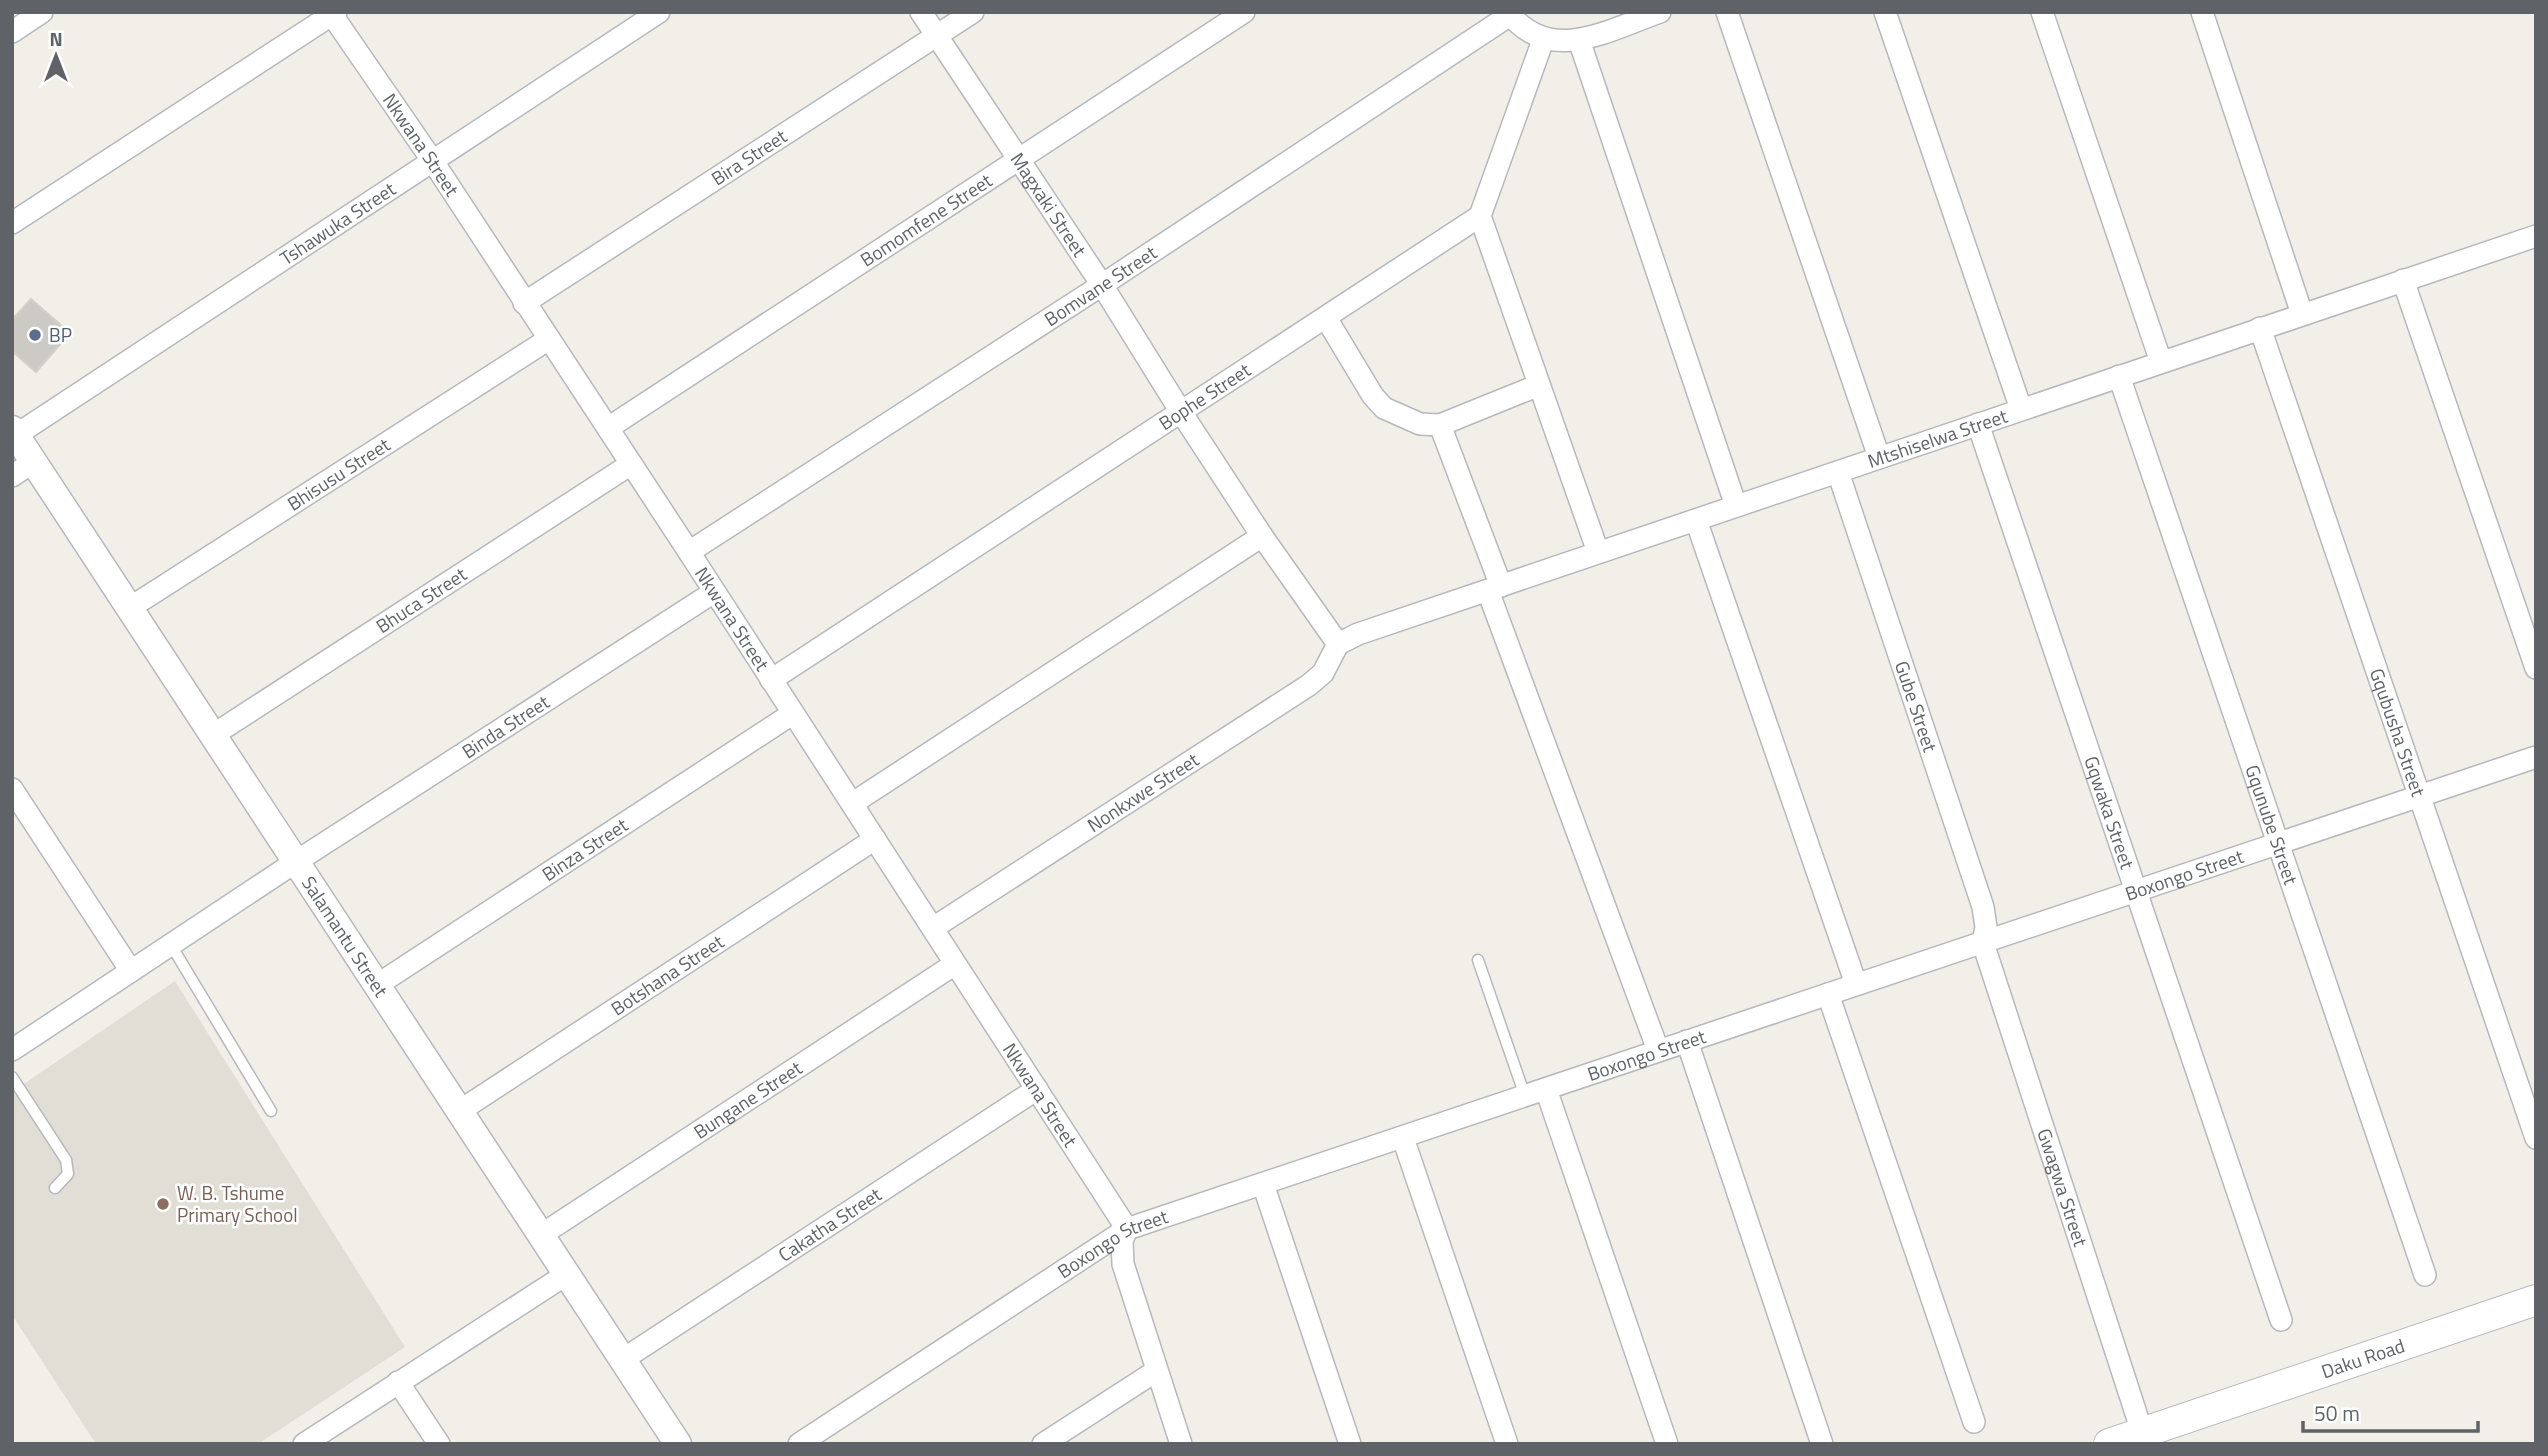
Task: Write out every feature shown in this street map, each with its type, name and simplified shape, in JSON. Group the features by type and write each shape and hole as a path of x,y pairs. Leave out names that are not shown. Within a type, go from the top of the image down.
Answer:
{"main road":[{"name":"Daku Road","path":"2109,1444 2144,1438 2536,1300"}],"street":[{"path":"12,32 42,12"},
{"name":"Tshawuka Street","path":"14,432 659,12"},
{"name":"Magxaki Street","path":"921,12 1102,285 1262,536 1338,644"},
{"name":"Bira Street","path":"524,303 973,12"},
{"name":"Bomomfene Street","path":"608,428 1244,12"},
{"path":"1509,14 1543,40 1579,40 1660,12"},
{"path":"1727,12 1879,457"},
{"path":"1885,12 2021,409"},
{"path":"2042,12 2161,362"},
{"path":"2202,12 2302,314"},
{"path":"12,223 333,13"},
{"name":"Nkwana Street","path":"333,13 690,552 713,592 853,803 1127,1229"},
{"name":"Bomvane Street","path":"690,552 1102,285 1509,14"},
{"path":"1543,40 1480,216 1598,552"},
{"path":"1579,40 1736,506"},
{"name":"Bophe Street","path":"771,680 1480,216"},
{"name":"Mtshiselwa Street","path":"1338,644 1358,634 1598,552 2536,236"},
{"path":"2403,280 2536,668"},
{"path":"1326,318 1373,396 1384,408 1420,424 1440,425 1539,385"},
{"name":"Gqubusha Street","path":"2260,328 2536,1138"},
{"name":"Bhisusu Street","path":"128,609 548,339"},
{"name":"Gqunube Street","path":"2119,376 2425,1275"},
{"name":"Gqwaka Street","path":"1978,424 2281,1320"},
{"path":"1440,425 1658,1050"},
{"name":"Salamantu Street","path":"14,432 23,469 128,609 213,735 678,1444"},
{"name":"Bhuca Street","path":"213,735 631,464"},
{"name":"Gube Street","path":"1838,472 1983,907 1986,927 1983,943"},
{"path":"1696,520 1857,984"},
{"path":"853,803 1262,536"},
{"name":"Binda Street","path":"12,1050 297,861 713,592"},
{"name":"Nonkxwe Street","path":"933,928 1309,685 1323,673 1338,644"},
{"name":"Binza Street","path":"377,985 792,714"},
{"name":"Boxongo Street","path":"799,1444 1127,1229 1983,943 2278,841 2536,757"},
{"path":"12,789 131,971"},
{"name":"Botshana Street","path":"458,1112 875,839"},
{"name":"Gwagwa Street","path":"1983,943 2144,1438"},
{"name":"Bungane Street","path":"541,1235 955,964"},
{"path":"1828,993 1974,1422"},
{"path":"1687,1041 1822,1444"},
{"path":"1546,1088 1667,1444"},
{"name":"Cakatha Street","path":"622,1360 1037,1089"},
{"path":"1403,1138 1507,1444"},
{"path":"1263,1184 1350,1444"},
{"path":"1127,1229 1122,1241 1123,1264 1181,1444"},
{"path":"304,1444 567,1274"},
{"path":"1043,1444 1156,1371"},
{"path":"398,1382 439,1444"}],"lane":[{"path":"171,945 271,1111"},
{"path":"1478,960 1525,1096"},
{"path":"12,1077 67,1163 66,1179 55,1188"}],"shaded area":[{"name":"W. B. Tshume Primary School","path":"175,981 405,1347 258,1444 96,1444 12,1315 12,1092"}],"building":[{"path":"31,299 70,333 36,372 12,351 12,320"}],"place":[{"name":"BP","path":"35,335"},
{"name":"W. B. Tshume Primary School","path":"163,1204"}]}
